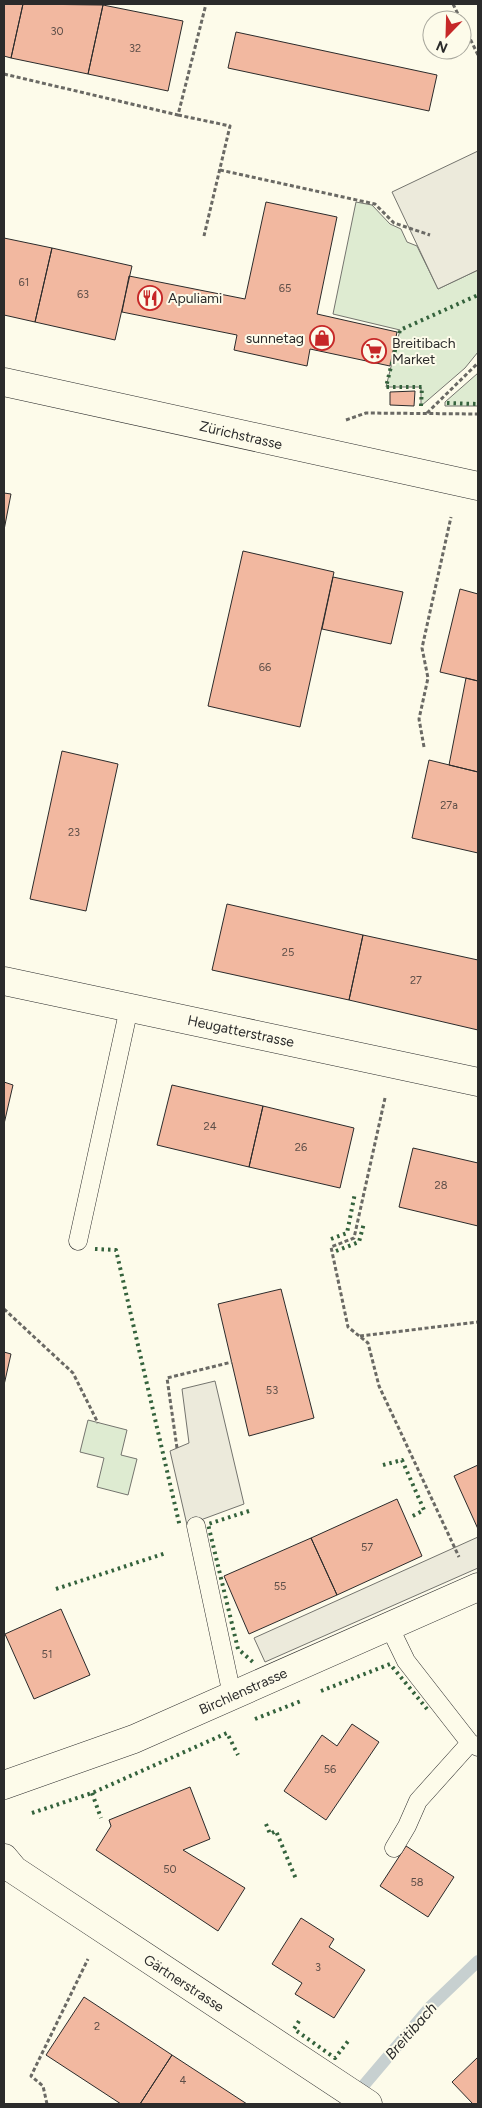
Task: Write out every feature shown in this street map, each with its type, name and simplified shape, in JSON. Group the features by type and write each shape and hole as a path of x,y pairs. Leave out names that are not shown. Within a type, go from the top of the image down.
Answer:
{"street":[{"name":"Zürichstrasse","path":"4,382 478,486"},
{"name":"Heugatterstrasse","path":"4,981 478,1082"},
{"name":"Birchlenstrasse","path":"4,1785 134,1739 476,1588"},
{"name":"Gärtnerstrasse","path":"4,1858 14,1870 368,2104"}],"lane":[{"path":"78,1241 130,1008"},
{"path":"196,1526 232,1695"},
{"path":"389,1626 406,1661 474,1745 418,1801 407,1826 394,1848"}],"path":[{"path":"178,114 206,4"},
{"path":"472,42 478,55"},
{"path":"4,74 230,126 204,236"},
{"path":"220,170 375,204 394,223 430,235"},
{"path":"426,413 478,363"},
{"path":"340,422 366,413 478,414"},
{"path":"424,747 419,719 428,678 422,648 451,517"},
{"path":"393,1064 354,1238 331,1247 348,1327 368,1343 380,1386 476,1588"},
{"path":"4,1309 73,1373 98,1423"},
{"path":"359,1336 478,1322"},
{"path":"177,1448 167,1378 232,1362"},
{"path":"46,2104 43,2086 31,2076 102,1929"}],"green space":[{"path":"356,202 372,205 390,224 401,229 407,242 417,246 438,289 478,270 478,352 465,368 421,406 421,387 386,387 400,330 333,314"},
{"path":"478,373 478,406 445,406 445,402"},
{"path":"88,1420 127,1430 121,1455 137,1459 128,1495 97,1487 104,1458 80,1452"}],"shaded area":[{"path":"478,151 478,270 438,289 392,192"},
{"path":"215,1381 244,1504 187,1525 170,1451 189,1443 182,1389"},
{"path":"478,1537 478,1568 265,1662 254,1638"}],"building":[{"path":"4,4 23,4 11,58 4,56"},
{"path":"23,4 103,5 88,74 11,58"},
{"path":"103,5 183,21 168,91 88,74"},
{"path":"236,32 437,75 429,111 228,68"},
{"path":"266,202 337,217 317,314 397,332 390,366 310,349 307,366 234,350 237,335 122,312 129,276 245,299"},
{"path":"4,238 52,248 35,322 4,315"},
{"path":"52,248 132,266 115,340 35,322"},
{"path":"415,391 414,406 390,405 390,392"},
{"path":"4,493 11,494 4,530"},
{"path":"243,551 334,572 300,727 208,706"},
{"path":"333,577 403,592 391,644 322,629"},
{"path":"460,589 478,594 478,681 440,672"},
{"path":"466,678 478,681 478,772 449,765"},
{"path":"62,751 118,764 86,911 30,899"},
{"path":"429,760 478,772 478,853 412,838"},
{"path":"227,904 363,935 349,1000 212,970"},
{"path":"363,935 478,960 478,1030 349,1000"},
{"path":"4,1082 13,1085 4,1124"},
{"path":"172,1085 263,1106 249,1167 157,1145"},
{"path":"263,1106 354,1128 340,1188 249,1167"},
{"path":"413,1148 478,1163 478,1226 399,1207"},
{"path":"281,1289 314,1418 249,1436 218,1304"},
{"path":"4,1352 11,1354 4,1385"},
{"path":"478,1465 478,1529 454,1476"},
{"path":"397,1499 422,1556 337,1595 311,1538"},
{"path":"311,1538 337,1595 249,1634 224,1576"},
{"path":"61,1609 90,1675 34,1699 5,1634"},
{"path":"352,1724 379,1742 326,1820 284,1791 322,1735 337,1746"},
{"path":"190,1787 210,1839 183,1850 245,1888 218,1931 96,1850 111,1826 109,1820"},
{"path":"406,1846 454,1877 428,1917 380,1886"},
{"path":"301,1918 334,1939 329,1947 365,1970 334,2018 295,1994 302,1983 272,1964"},
{"path":"84,1997 172,2055 140,2104 121,2104 46,2055"},
{"path":"172,2055 247,2104 140,2104"},
{"path":"478,2057 478,2104 473,2104 452,2082"}],"waterway":[{"name":"Breitibach","path":"353,2098 431,2006 478,1961"}],"hedge":[{"path":"421,406 422,387 386,387 400,330 478,295"},
{"path":"447,403 478,404"},
{"path":"331,1239 347,1233 355,1193"},
{"path":"336,1251 359,1242 364,1223"},
{"path":"95,1249 116,1250 180,1527"},
{"path":"383,1465 402,1460 424,1510 411,1517"},
{"path":"249,1511 208,1524 238,1649 254,1663"},
{"path":"56,1589 166,1553"},
{"path":"321,1691 390,1664 427,1709"},
{"path":"255,1719 301,1701"},
{"path":"32,1813 92,1793 227,1733 238,1755"},
{"path":"92,1793 101,1818"},
{"path":"266,1824 270,1834 276,1831 296,1879"},
{"path":"299,2021 294,2029 335,2058 349,2040"}],"place":[{"name":"Apuliami","path":"150,298"},
{"name":"sunnetag","path":"322,338"},
{"name":"Breitibach Market","path":"374,351"}]}
